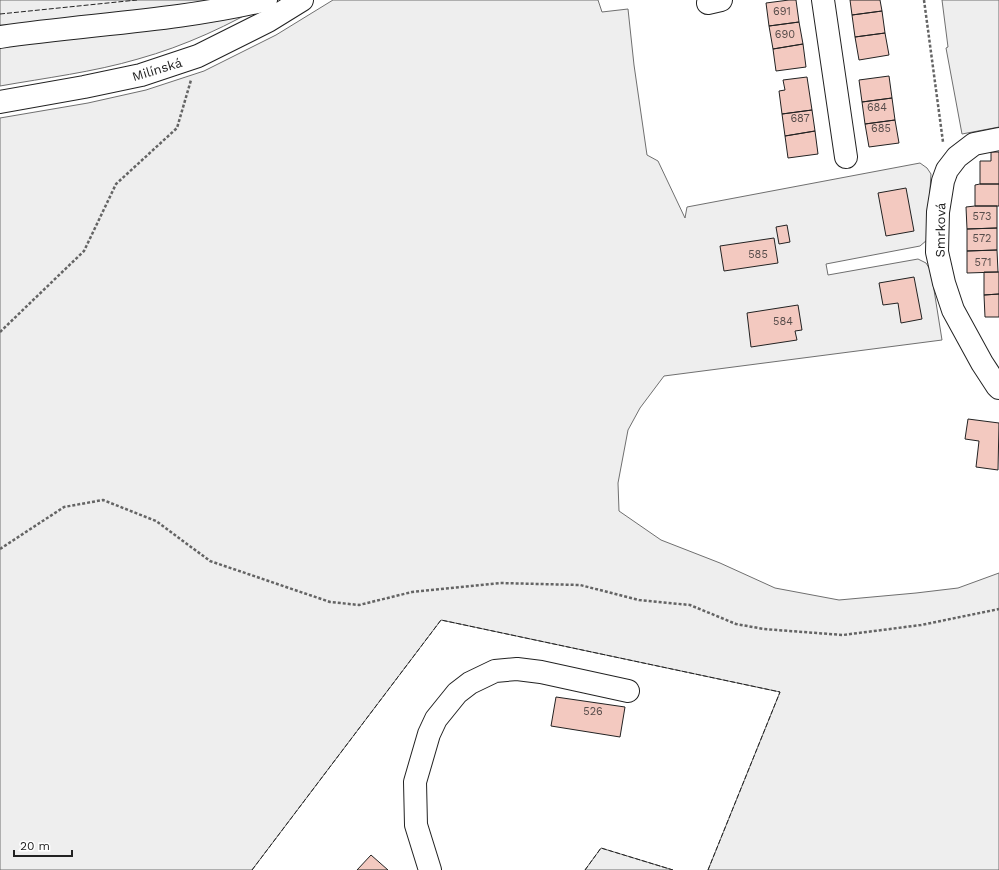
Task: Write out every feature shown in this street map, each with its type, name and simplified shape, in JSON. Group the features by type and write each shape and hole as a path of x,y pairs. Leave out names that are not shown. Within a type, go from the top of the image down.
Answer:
{"street":[{"path":"0,37 128,23 234,8 266,0"},
{"name":"Milínská","path":"0,102 141,75 198,56 268,21 302,0"},
{"path":"823,0 846,157"},
{"name":"Smrková","path":"999,138 974,144 957,157 947,170 943,180 938,212 937,252 944,283 953,310 982,363 999,388"},
{"path":"430,870 416,825 415,782 429,734 436,719 457,693 470,683 495,671 517,669 541,672 628,691"}],"path":[{"path":"924,0 947,170"},
{"path":"0,332 84,251 116,184 177,128 198,56"},
{"path":"0,549 64,507 103,500 156,521 210,562 330,602 358,605 412,592 500,583 580,585 639,600 690,606 736,624 764,629 843,635 922,625 999,609"}],"shaded area":[{"path":"0,0 272,0 207,34 156,54 104,68 0,86"},
{"path":"333,0 598,0 602,12 628,9 634,65 647,155 658,161 685,218 687,207 920,163 927,168 931,174 927,240 920,246 826,264 828,275 918,259 926,263 931,271 942,340 664,376 640,408 628,430 618,483 619,511 661,540 720,563 775,588 839,600 958,588 999,573 999,870 708,870 780,692 441,620 252,870 0,870 0,118 88,103 146,90 204,71 276,35"},
{"path":"942,0 999,0 999,127 962,134 946,48 948,47"},
{"path":"601,848 673,870 585,870"}],"building":[{"path":"796,0 799,22 769,26 766,3"},
{"path":"850,0 880,0 882,11 852,15"},
{"path":"882,11 885,33 855,37 852,15"},
{"path":"799,22 803,44 773,49 769,26"},
{"path":"885,33 889,55 859,60 855,37"},
{"path":"803,44 806,67 776,71 773,49"},
{"path":"889,76 892,98 862,102 859,80"},
{"path":"807,77 812,110 782,114 779,91 785,90 783,80"},
{"path":"892,98 895,120 865,124 862,102"},
{"path":"812,110 815,131 785,136 782,114"},
{"path":"895,120 899,143 869,147 865,124"},
{"path":"815,131 818,154 788,158 785,136"},
{"path":"991,152 999,152 999,184 980,184 980,161 991,161"},
{"path":"999,184 999,206 975,206 975,185"},
{"path":"906,188 914,231 886,236 878,193"},
{"path":"997,206 997,228 967,229 966,207"},
{"path":"787,225 790,242 779,244 776,227"},
{"path":"997,228 997,250 967,251 967,229"},
{"path":"774,238 778,263 724,271 720,246"},
{"path":"997,250 998,272 967,273 967,251"},
{"path":"984,272 999,272 999,294 984,295"},
{"path":"914,277 922,319 901,323 898,303 883,305 879,283"},
{"path":"999,294 999,317 985,317 984,295"},
{"path":"798,305 802,330 795,331 797,340 751,347 747,313"},
{"path":"968,419 999,423 998,470 976,467 979,441 965,439"},
{"path":"556,697 625,707 620,737 551,726"},
{"path":"371,855 388,870 357,870"}],"fence":[{"path":"0,14 137,0"},
{"path":"252,870 441,620 780,692 708,870"},
{"path":"585,870 601,848 673,870"}]}
